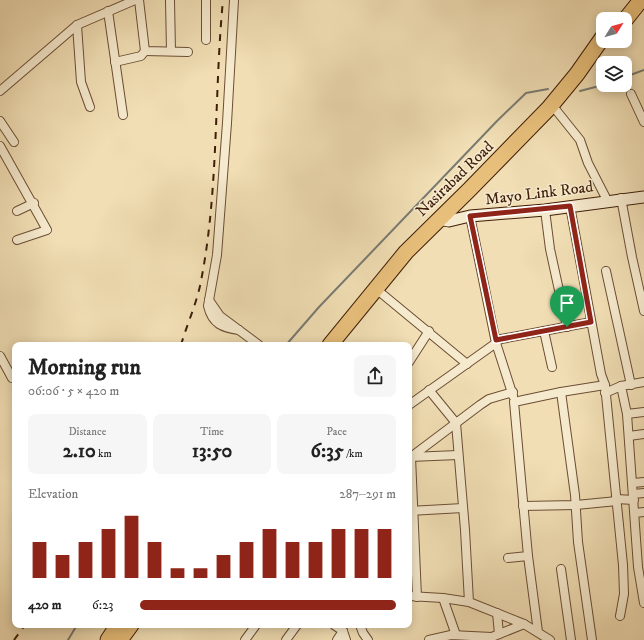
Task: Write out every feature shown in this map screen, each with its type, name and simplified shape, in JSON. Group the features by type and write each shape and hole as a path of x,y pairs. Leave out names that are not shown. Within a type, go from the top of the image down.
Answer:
{"highway":[{"path":"622,12 631,0"},
{"path":"631,12 641,0"},
{"name":"Nasirabad Road","path":"341,342 381,293 444,220 549,108 577,74 596,47"},
{"name":"Nasirabad Road","path":"332,342 406,252 477,194 556,110 604,48"},
{"path":"108,640 116,628"},
{"path":"120,640 129,628"}],"street":[{"path":"0,91 77,25 135,0"},
{"path":"115,62 141,56 145,51 138,0"},
{"path":"170,0 171,51"},
{"path":"206,0 206,40"},
{"path":"234,0 228,123 217,255 208,306 212,319 222,327 239,330 255,342"},
{"path":"108,11 123,115"},
{"path":"77,25 81,82 90,108"},
{"path":"145,51 188,52"},
{"path":"631,94 644,122"},
{"path":"556,110 580,140 588,163 607,200"},
{"path":"0,121 14,142"},
{"path":"0,146 34,203 47,230 17,240"},
{"name":"Mayo Link Road","path":"444,220 470,216 545,210 621,198 644,196"},
{"path":"621,198 644,311"},
{"path":"17,211 34,203"},
{"path":"570,206 605,389 617,500 624,594 620,616"},
{"path":"545,210 550,249 567,327"},
{"path":"470,216 496,342 513,392 528,556 538,632"},
{"path":"606,271 631,385"},
{"path":"381,293 429,331 467,364"},
{"path":"412,403 496,342 591,322"},
{"path":"412,357 429,331"},
{"path":"544,331 552,367"},
{"path":"0,356 12,378"},
{"path":"514,402 561,392 605,389 644,382"},
{"path":"621,386 627,414 635,513 640,531 644,602"},
{"path":"429,390 456,423 469,602"},
{"path":"412,456 489,399 513,392"},
{"path":"561,392 576,505 578,542 592,640"},
{"path":"627,414 644,412"},
{"path":"629,436 644,434"},
{"path":"412,457 458,455"},
{"path":"633,483 644,482"},
{"path":"523,506 576,505 617,500 634,497 644,493"},
{"path":"412,511 463,508"},
{"path":"635,513 644,512"},
{"path":"412,554 413,597 443,598 469,602 524,624 547,639"},
{"path":"508,558 528,556"},
{"path":"561,569 571,640"},
{"path":"443,598 453,637"},
{"path":"495,637 497,613"},
{"path":"430,640 453,637 495,637 524,624"},
{"path":"245,640 254,628"},
{"path":"286,640 295,628"},
{"path":"338,628 343,631 346,640"},
{"path":"361,628 363,634 368,640"},
{"path":"337,640 343,631"}],"waterway":[{"path":"632,74 644,70"},
{"path":"580,91 596,87"},
{"path":"289,342 319,307 497,121 526,93 548,89"},
{"path":"68,640 75,628"}],"railway":[{"path":"182,342 199,289 207,246 211,211 223,0"},
{"path":"14,640 23,628"}],"route":[{"path":"570,206 591,322 567,327 496,340 470,216 545,210 570,206"}]}
